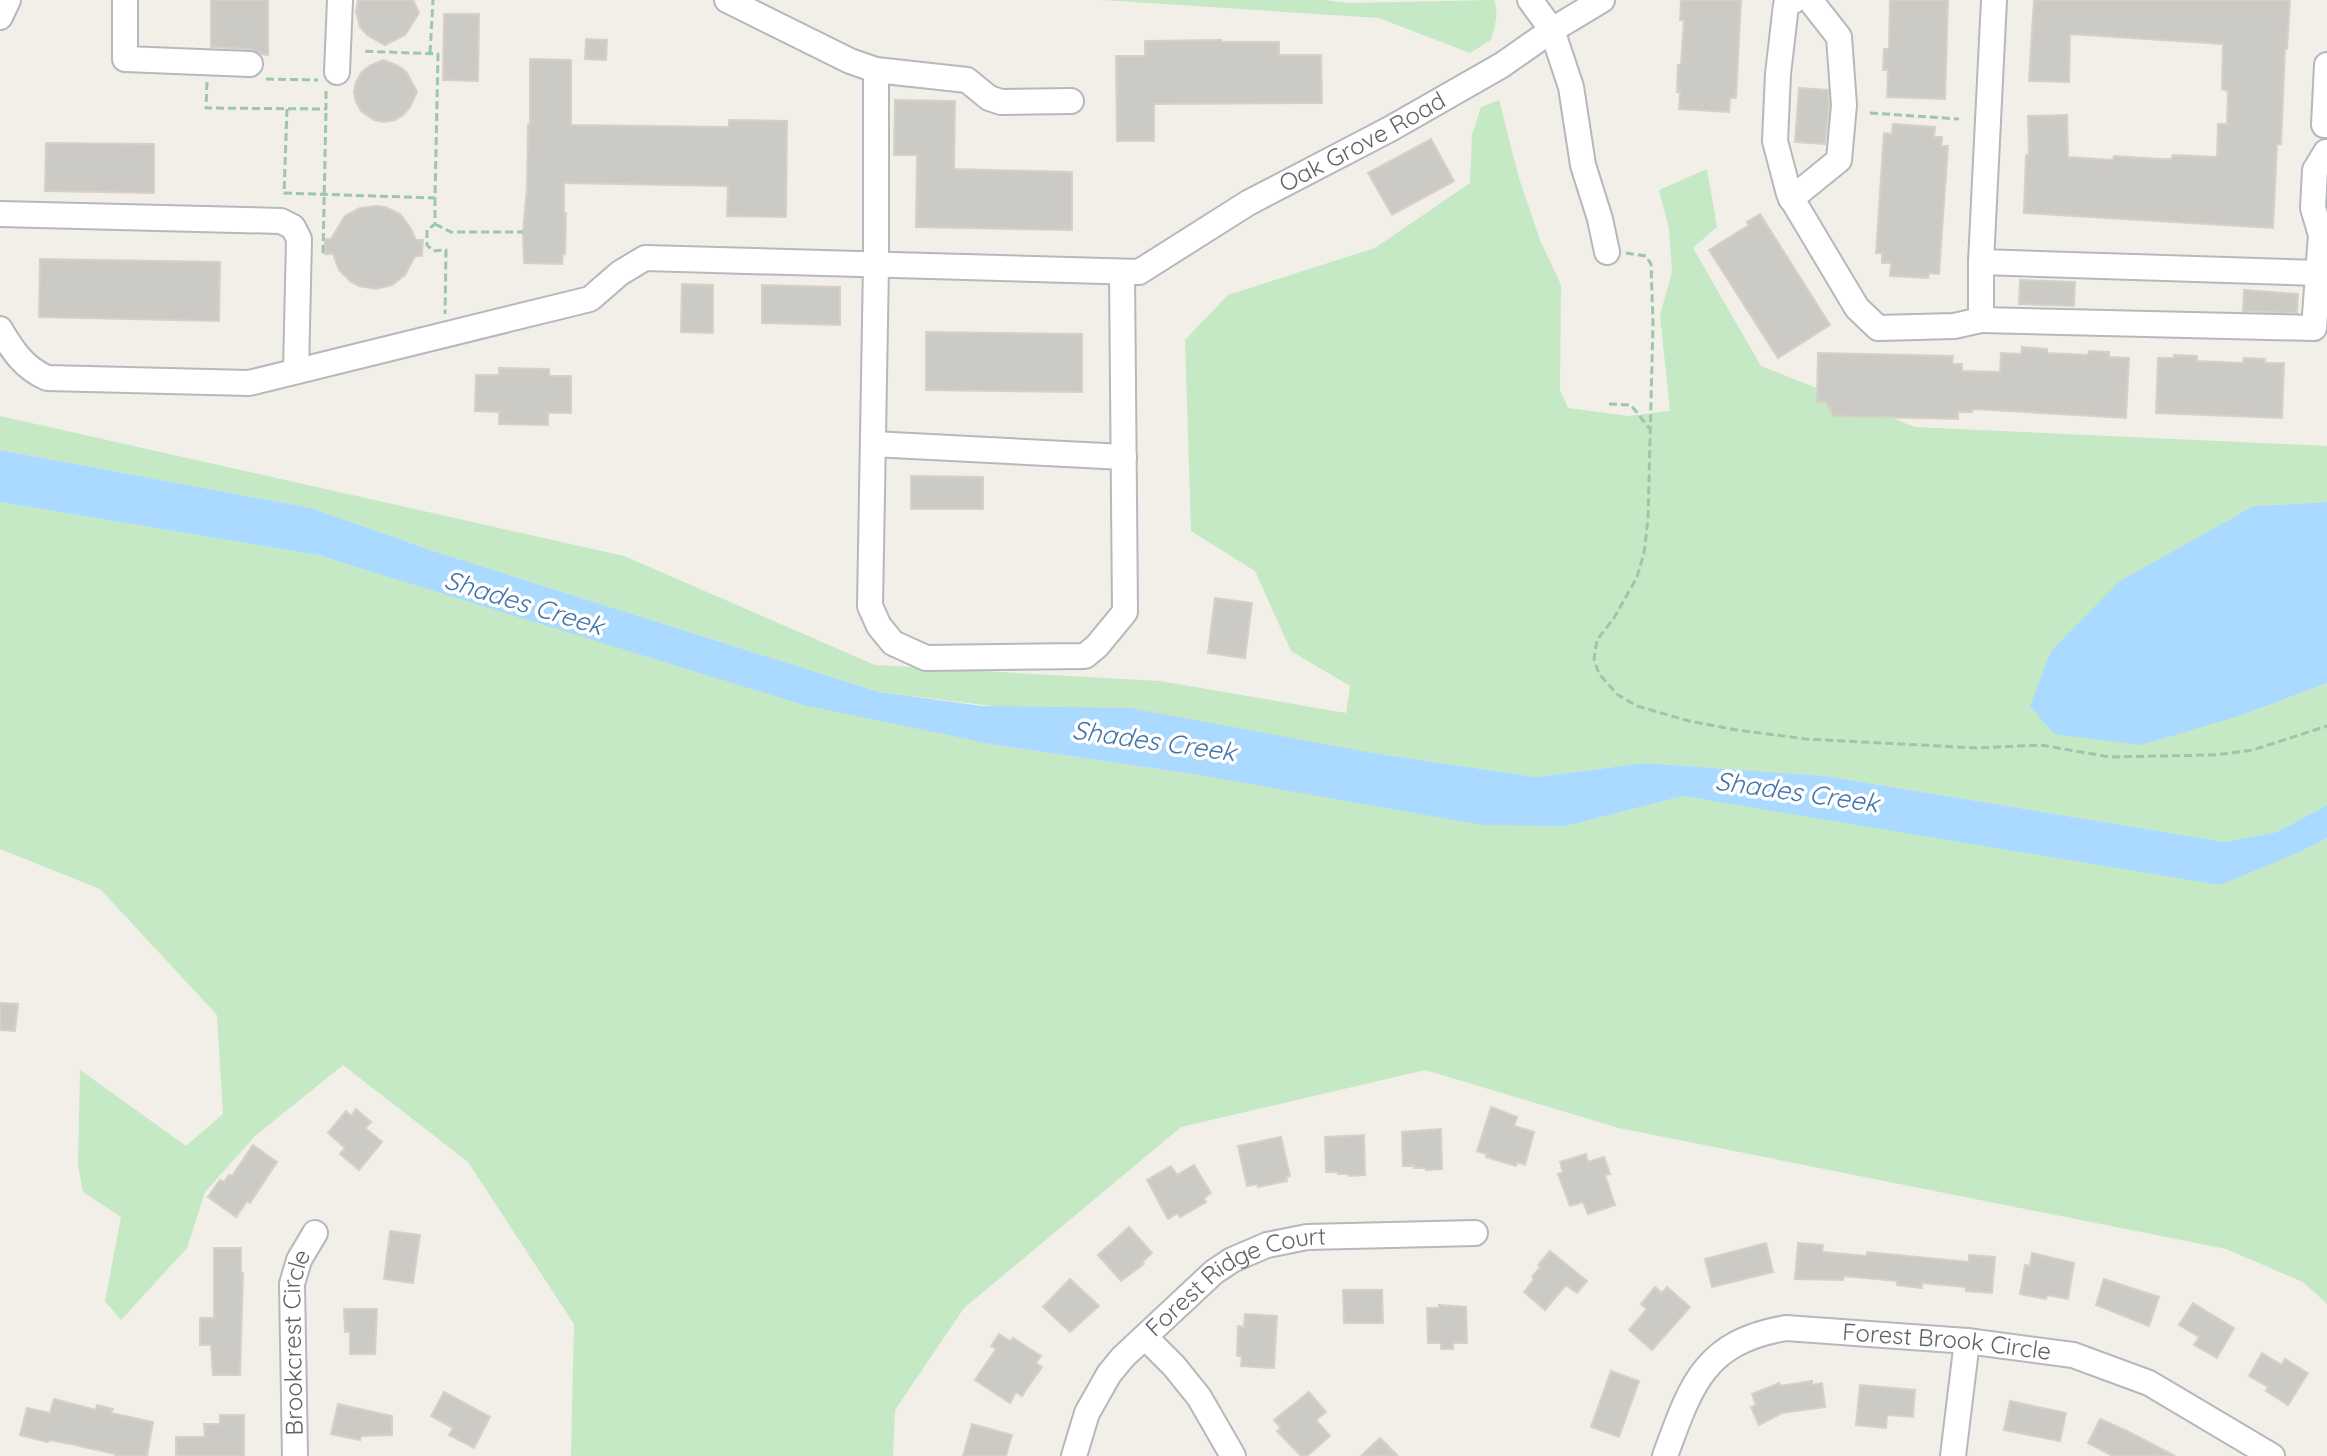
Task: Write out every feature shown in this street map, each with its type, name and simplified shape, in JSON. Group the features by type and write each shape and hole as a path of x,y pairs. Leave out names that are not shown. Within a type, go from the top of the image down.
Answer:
{"street":[{"path":"0,17 8,0"},
{"path":"125,0 125,59 250,64"},
{"path":"337,61 340,0"},
{"path":"727,0 850,61 876,70 967,80 989,98 1001,102 1071,101"},
{"path":"1530,0 1552,30 1571,87 1583,165 1607,252"},
{"name":"Oak Grove Road","path":"1131,272 1248,203 1390,129 1502,65 1602,0"},
{"path":"1795,0 1786,5 1778,74 1775,141 1791,199 1857,308 1878,328 1954,326 1981,320 2314,328 2324,229 2313,208 2315,170 2326,153 2327,65"},
{"path":"1791,199 1839,160 1844,105 1839,37 1810,0"},
{"path":"1981,320 1994,0"},
{"path":"0,329 11,349 24,363 47,378 249,383 590,299 620,273 645,258 876,265 1131,272 1124,457 1125,612 1085,656 926,658 893,643 879,626 870,606 876,265 876,70"},
{"path":"0,214 281,221 293,227 299,239 296,371"},
{"path":"1981,262 2318,273"},
{"path":"873,444 1124,457"},
{"name":"Brookcrest Circle","path":"295,1456 292,1284 299,1260 315,1233"},
{"name":"Forest Ridge Court","path":"1074,1456 1096,1394 1123,1357 1214,1272 1250,1251 1307,1237 1475,1233"},
{"name":"Forest Brook Circle","path":"1665,1456 1694,1383 1707,1365 1722,1352 1753,1336 1786,1328 1967,1341 2073,1355 2149,1383 2272,1456"},
{"path":"1145,1337 1199,1397 1233,1456"},
{"path":"1953,1456 1967,1341"}],"path":[{"path":"430,53 433,0"},
{"path":"337,61 438,54 435,224"},
{"path":"208,62 206,108 326,109"},
{"path":"250,64 263,65 263,79 327,80 323,253"},
{"path":"287,109 284,193 435,198"},
{"path":"1870,113 1959,119"},
{"path":"435,224 451,232 523,232"},
{"path":"435,224 427,230 427,245 433,251 446,250 445,334"},
{"path":"1607,252 1646,256 1651,264 1653,323 1648,519 1644,553 1637,577 1614,618 1597,640 1594,659 1606,685 1618,695 1637,706 1701,723 1806,739 1977,748 2041,745 2110,757 2214,755 2253,750 2327,726"},
{"path":"1609,404 1631,405 1650,429"}],"green space":[{"path":"1103,0 1323,0 1349,3 1494,0 1496,15 1491,40 1470,53 1379,18"},
{"path":"1499,100 1519,178 1540,240 1561,285 1560,390 1568,408 1628,416 1670,411 1660,315 1672,272 1669,229 1659,190 1707,169 1717,227 1693,248 1761,366 1915,427 2327,446 2327,502 2254,506 2242,715 2327,683 2327,805 2277,832 2225,842 1825,776 1645,763 1536,777 1373,753 879,692 433,551 311,508 0,450 0,416 624,556 875,665 1160,681 1346,713 1350,686 1291,651 1255,571 1191,531 1185,340 1228,295 1375,248 1470,183 1472,135 1481,107"},
{"path":"0,502 318,555 574,632 996,745 1199,775 1566,826 1683,796 1830,819 2302,851 2327,838 2327,1304 2303,1282 2226,1249 1619,1128 1425,1070 1181,1127 964,1308 895,1410 893,1456 571,1456 574,1324 468,1162 343,1065 255,1136 205,1192 187,1248 121,1320 105,1301 121,1217 83,1192 78,1165 80,1070 186,1146 223,1114 217,1015 100,889 0,849"}],"water":[{"name":"Shades Creek","path":"0,450 311,508 433,551 879,692 982,706 1129,708 1373,753 1536,777 1645,763 1825,776 2225,842 2277,832 2327,805 2327,838 2220,885 1683,796 1566,826 1483,825 1199,775 996,745 804,705 318,555 0,502"},
{"path":"2327,502 2327,683 2242,715 2141,745 2054,734 2030,706 2051,651 2120,581 2254,506"}],"building":[{"path":"211,0 268,0 268,55 251,49 211,47"},
{"path":"358,0 413,0 419,13 405,35 385,45 367,35 360,27 356,12"},
{"path":"1741,0 1736,98 1730,98 1729,112 1679,109 1678,65 1681,65 1684,20 1680,20 1681,1"},
{"path":"1890,0 1948,0 1945,99 1887,97 1888,70 1883,70 1884,49 1889,49"},
{"path":"2034,0 2290,0 2273,228 2024,213 2026,155 2029,155 2028,116 2067,115 2068,157 2113,160 2114,156 2161,159 2171,159 2173,155 2217,157 2218,124 2227,124 2228,91 2222,89 2223,44 2070,34 2069,82 2029,81"},
{"path":"444,14 479,14 478,81 443,80"},
{"path":"586,39 607,40 606,60 585,59"},
{"path":"1145,41 1279,42 1279,55 1321,55 1322,103 1154,104 1154,141 1117,141 1116,56 1145,56"},
{"path":"530,59 571,60 571,125 729,127 729,120 787,121 786,217 727,216 728,186 564,183 565,254 562,264 524,263"},
{"path":"383,60 407,73 417,92 403,115 384,122 374,120 361,111 354,92 361,73"},
{"path":"1799,88 1828,90 1825,144 1795,142"},
{"path":"895,100 955,101 954,169 1072,172 1072,230 916,227 917,155 894,155"},
{"path":"1893,124 1935,127 1934,137 1942,137 1941,146 1948,146 1939,274 1929,273 1928,278 1890,276 1891,263 1882,263 1882,253 1876,253 1884,133 1892,134"},
{"path":"1431,139 1454,181 1392,215 1368,173"},
{"path":"46,143 154,144 154,193 45,191"},
{"path":"376,206 400,214 416,240 423,240 422,256 415,256 405,275 392,285 376,289 351,282 339,270 333,254 325,254 325,239 331,239 345,216 360,208"},
{"path":"1760,214 1830,325 1778,358 1709,250 1749,225 1747,222"},
{"path":"40,259 220,262 219,321 39,317"},
{"path":"2020,280 2075,282 2074,306 2019,304"},
{"path":"682,284 713,285 713,333 681,332"},
{"path":"762,285 840,287 840,325 762,323"},
{"path":"2244,290 2298,294 2297,313 2243,311"},
{"path":"926,332 1082,334 1082,392 926,390"},
{"path":"2022,347 2047,349 2047,353 2088,355 2089,351 2109,352 2109,357 2129,358 2126,418 1973,409 1972,412 1958,412 1958,419 1833,416 1826,402 1817,402 1818,353 1953,356 1952,364 1962,364 1962,371 2000,372 2001,353 2021,354"},
{"path":"2174,355 2197,356 2197,361 2243,363 2244,358 2284,363 2282,418 2156,413 2158,358 2174,358"},
{"path":"499,368 549,369 549,376 571,376 571,413 548,413 548,425 499,424 499,412 475,411 476,375 499,375"},
{"path":"911,476 983,477 983,509 911,509"},
{"path":"1215,598 1252,603 1245,658 1208,653"},
{"path":"0,1003 18,1004 15,1031 0,1030"},
{"path":"1491,1107 1517,1117 1514,1126 1534,1132 1525,1165 1517,1162 1516,1166 1477,1151"},
{"path":"356,1109 371,1122 365,1128 382,1142 359,1170 340,1154 345,1148 328,1133 346,1111 351,1116"},
{"path":"1441,1129 1442,1169 1403,1166 1402,1132"},
{"path":"1364,1135 1365,1175 1326,1172 1325,1137"},
{"path":"1281,1137 1290,1176 1286,1177 1287,1181 1247,1186 1238,1146"},
{"path":"253,1145 277,1162 250,1203 247,1201 236,1217 208,1197 220,1180 224,1182 229,1175 232,1176"},
{"path":"1586,1154 1588,1162 1604,1157 1610,1174 1605,1175 1615,1205 1588,1214 1583,1202 1570,1206 1558,1174 1563,1172 1560,1162"},
{"path":"1194,1165 1211,1193 1204,1198 1206,1202 1180,1217 1178,1213 1168,1219 1147,1180 1171,1166 1177,1175"},
{"path":"1129,1227 1152,1253 1142,1262 1144,1264 1121,1281 1098,1255"},
{"path":"390,1231 420,1235 413,1283 384,1279"},
{"path":"1766,1243 1773,1272 1712,1287 1705,1259"},
{"path":"1798,1243 1823,1245 1822,1252 1867,1256 1867,1252 1969,1262 1969,1255 1995,1257 1992,1293 1922,1283 1922,1288 1897,1285 1897,1281 1844,1276 1843,1280 1795,1279"},
{"path":"214,1248 241,1248 240,1375 213,1375 211,1345 200,1345 200,1318 214,1318"},
{"path":"1550,1251 1587,1281 1577,1293 1566,1285 1545,1310 1524,1292 1534,1279 1532,1277 1540,1267 1538,1265"},
{"path":"2032,1253 2074,1263 2068,1299 2020,1294 2025,1265 2030,1266"},
{"path":"1070,1279 1099,1306 1070,1332 1043,1307"},
{"path":"2104,1279 2159,1297 2149,1326 2096,1305"},
{"path":"1655,1287 1662,1293 1667,1287 1690,1307 1652,1350 1629,1330 1647,1309 1641,1304"},
{"path":"1343,1290 1382,1290 1383,1323 1344,1323"},
{"path":"2193,1303 2234,1328 2217,1358 2194,1345 2199,1337 2179,1325"},
{"path":"1439,1305 1466,1307 1467,1343 1453,1343 1453,1349 1441,1349 1441,1343 1428,1343 1427,1308 1439,1308"},
{"path":"344,1309 377,1309 375,1354 350,1354 350,1332 345,1332"},
{"path":"1245,1314 1277,1316 1274,1368 1241,1366 1242,1356 1237,1356 1238,1326 1244,1327"},
{"path":"999,1334 1010,1341 1013,1338 1041,1356 1036,1363 1042,1367 1022,1396 1016,1392 1010,1403 975,1380 996,1349 991,1346"},
{"path":"2262,1353 2282,1365 2285,1359 2308,1373 2288,1405 2266,1391 2268,1387 2249,1376"},
{"path":"1611,1371 1639,1381 1619,1437 1591,1427"},
{"path":"1812,1381 1812,1385 1822,1383 1825,1407 1782,1413 1759,1425 1751,1407 1756,1405 1752,1394 1779,1383 1780,1386"},
{"path":"1860,1385 1915,1390 1913,1417 1887,1415 1886,1428 1856,1425"},
{"path":"444,1392 490,1417 474,1448 449,1435 453,1428 431,1416"},
{"path":"1309,1392 1326,1412 1316,1420 1330,1436 1307,1456 1301,1456 1277,1431 1281,1428 1274,1420"},
{"path":"54,1399 96,1410 97,1405 113,1409 111,1413 153,1422 147,1456 115,1456 20,1435 27,1408 50,1413"},
{"path":"2010,1401 2066,1413 2060,1441 2004,1430"},
{"path":"338,1404 392,1416 392,1435 361,1436 360,1440 331,1434"},
{"path":"220,1415 244,1415 244,1456 176,1456 176,1437 205,1437 204,1424 220,1424"},
{"path":"2100,1419 2175,1456 2113,1456 2088,1443"},
{"path":"972,1424 1012,1435 1006,1456 963,1456"},
{"path":"1380,1438 1398,1456 1361,1456"}]}
